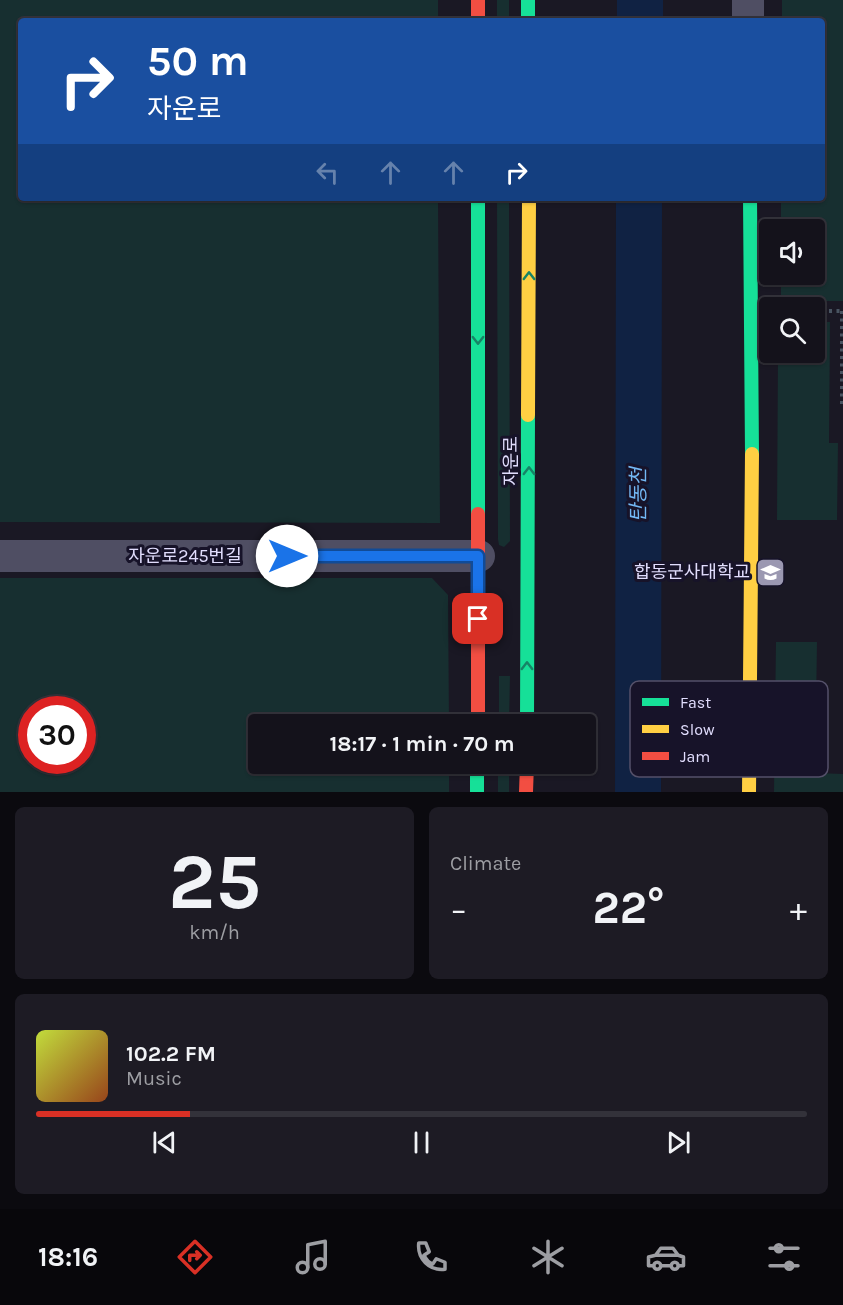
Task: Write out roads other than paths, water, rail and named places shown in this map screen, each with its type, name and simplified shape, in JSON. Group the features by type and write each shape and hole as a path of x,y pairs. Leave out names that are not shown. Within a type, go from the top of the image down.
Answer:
{"street":[{"path":"478,0 478,18"},
{"path":"528,0 528,18"},
{"path":"748,0 748,18"},
{"name":"자운로","path":"477,714 478,201"},
{"name":"자운로","path":"527,714 529,201"},
{"path":"750,201 753,552 751,681"},
{"name":"자운로245번길","path":"0,556 478,556"},
{"path":"477,774 477,792"},
{"path":"526,774 526,792"},
{"path":"749,777 749,792"}],"waterway":[{"name":"탄동천","path":"640,0 640,18"},
{"name":"탄동천","path":"638,681 639,201"},
{"name":"탄동천","path":"638,777 638,792"}],"place":[{"name":"합동군사대학교","path":"771,572"}]}
